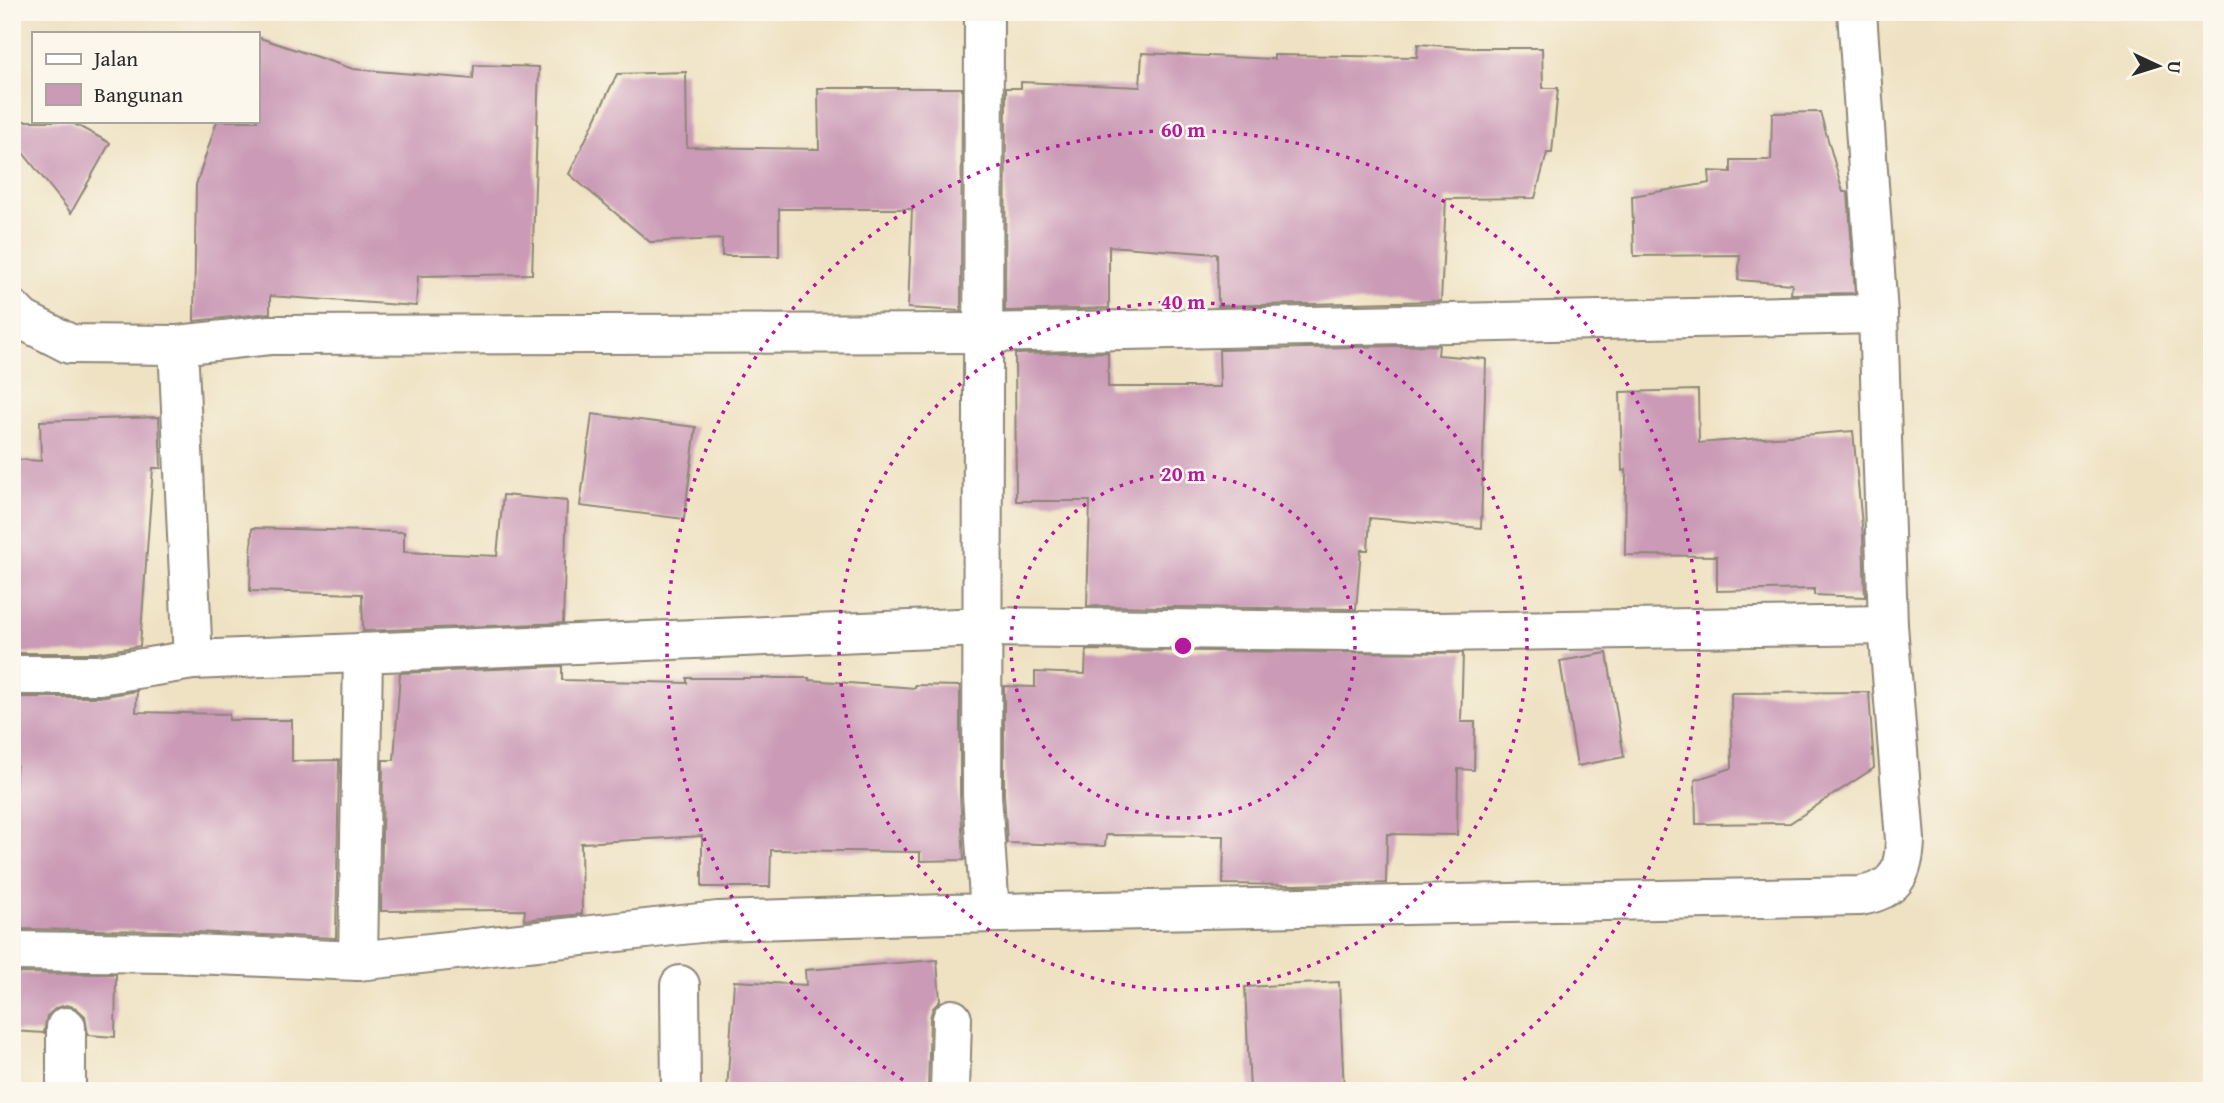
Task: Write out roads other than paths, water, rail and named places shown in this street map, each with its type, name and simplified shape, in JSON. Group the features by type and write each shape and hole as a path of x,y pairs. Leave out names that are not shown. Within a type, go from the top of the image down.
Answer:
{"street":[{"path":"984,12 982,795 990,913"},
{"path":"12,951 169,953 358,961 718,921 1860,896 1879,892 1893,883 1905,860 1905,840 1888,625 1878,314 1857,12"},
{"path":"12,309 23,320 70,344 178,345 270,335 984,333 1878,314"},
{"path":"178,345 193,660"},
{"path":"12,675 99,675 193,660 981,627 1435,632 1888,625"},
{"path":"358,961 363,653"},
{"path":"680,985 681,1091"},
{"path":"950,1091 952,1019"},
{"path":"66,1027 66,1091"}]}
